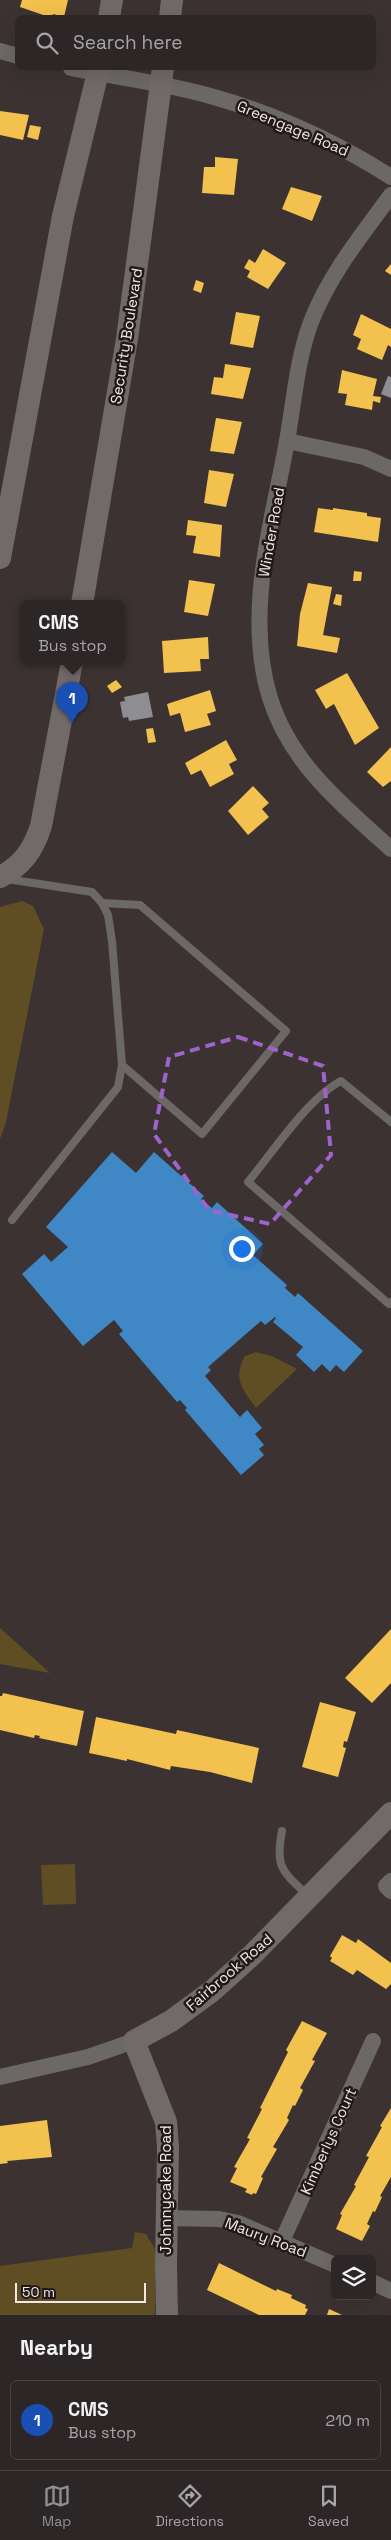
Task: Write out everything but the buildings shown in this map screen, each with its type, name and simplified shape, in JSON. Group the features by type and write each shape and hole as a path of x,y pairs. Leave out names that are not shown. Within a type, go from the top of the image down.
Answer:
{"street":[{"path":"110,15 112,0"},
{"path":"170,15 172,0"},
{"path":"0,51 15,55"},
{"path":"0,558 63,216 98,70"},
{"name":"Greengage Road","path":"98,70 162,76 213,96 262,112 357,156 391,177"},
{"name":"Security Boulevard","path":"83,600 127,339 162,76"},
{"name":"Winder Road","path":"391,195 346,256 325,289 310,324 300,362 260,596 258,634 270,698 296,753 314,777 391,849"},
{"path":"287,441 347,452 391,469"},
{"path":"0,877 13,870 25,859 34,846 41,826 71,665"},
{"name":"Fairbrook Road","path":"0,2077 88,2057 134,2041 171,2021 212,1991 252,1955 391,1813"},
{"path":"391,1881 386,1886 391,1891"},
{"name":"Johnnycake Road","path":"134,2041 166,2122 168,2147 166,2218 167,2315"},
{"name":"Kimberlys Court","path":"282,2241 373,2041"},
{"name":"Maury Road","path":"166,2218 219,2219 238,2223 331,2263"},
{"path":"376,2284 391,2291"}],"lane":[{"path":"0,877 92,892 102,903 108,915 112,941 122,1065 118,1086 12,1220"},
{"path":"102,903 140,905 286,1031 202,1134 122,1065"},
{"path":"391,1122 341,1081 330,1086 314,1101 248,1182 389,1304 391,1302"},
{"path":"282,1831 278,1853 279,1863 284,1874 308,1896"}],"highlighted area":[{"path":"238,1037 323,1066 331,1155 270,1224 209,1210 154,1134 169,1057"}],"shaded area":[{"path":"22,901 33,906 44,929 6,1122 0,1139 0,907"},
{"path":"256,1352 274,1357 297,1369 256,1408 243,1389 239,1371 245,1356"},
{"path":"0,1628 50,1673 0,1664"},
{"path":"75,1864 76,1904 43,1905 41,1865"},
{"path":"135,2232 146,2234 155,2249 155,2315 0,2315 0,2266 132,2248"}],"place":[{"name":"CMS","path":"72,723"}]}
